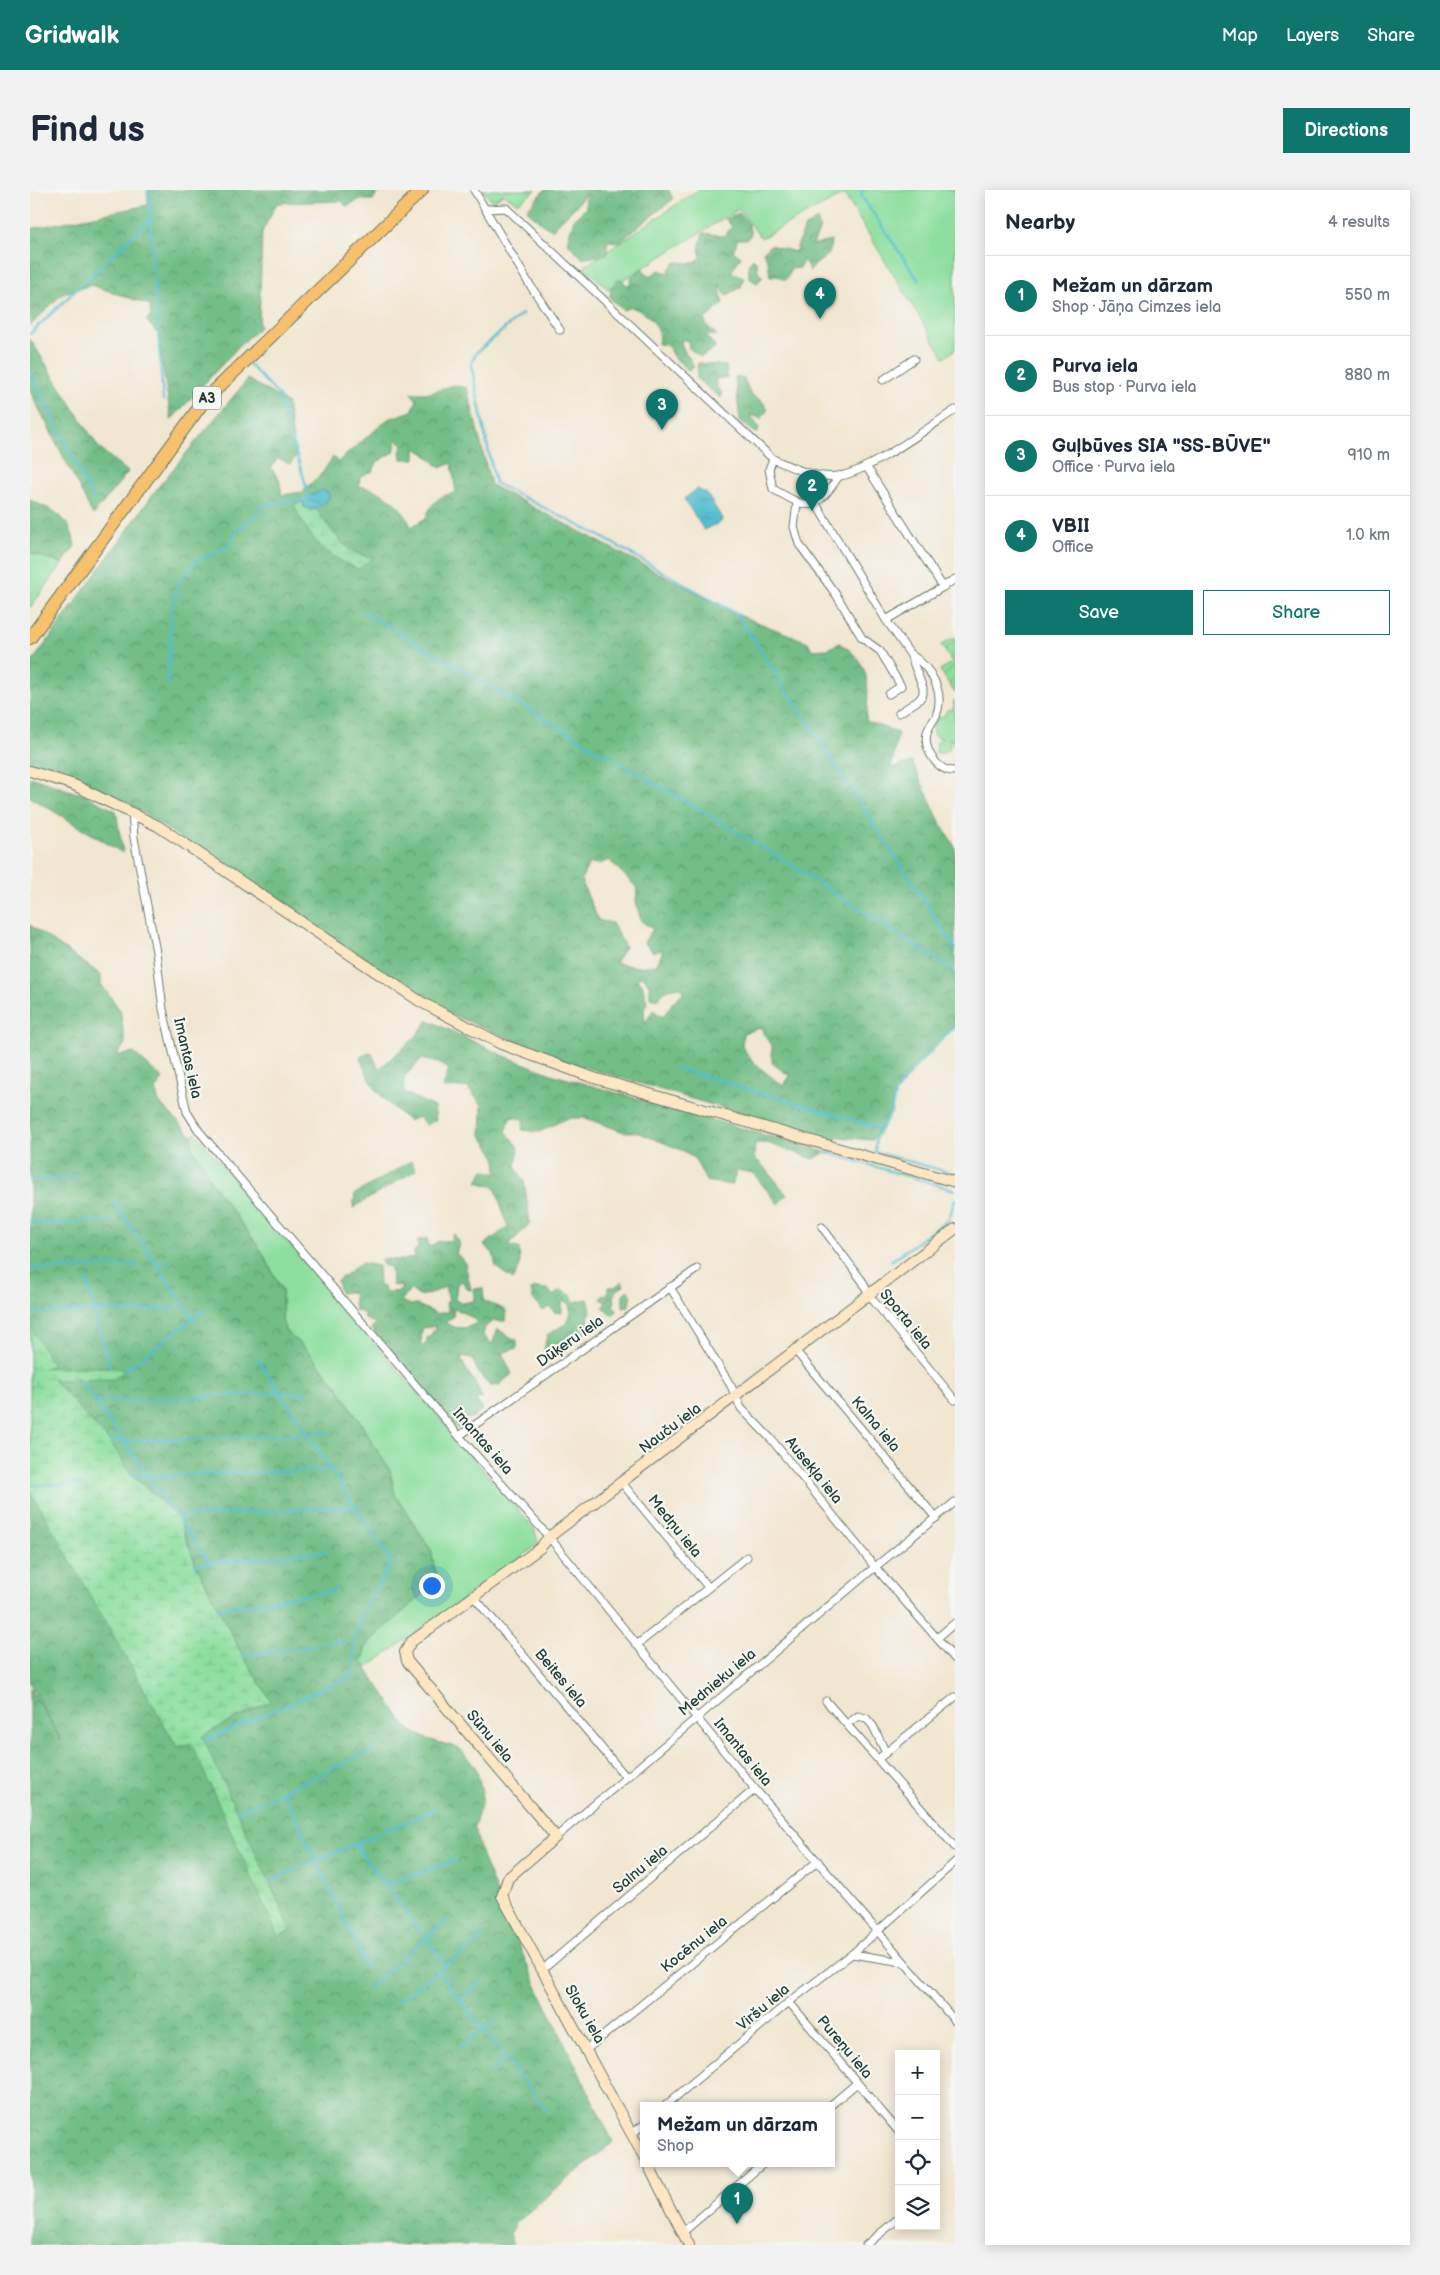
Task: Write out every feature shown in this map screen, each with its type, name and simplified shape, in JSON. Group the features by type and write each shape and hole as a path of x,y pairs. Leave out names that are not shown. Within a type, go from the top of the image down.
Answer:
{"highway":[{"name":"A3","path":"30,638 204,400 422,190"}],"street":[{"path":"474,190 487,209 528,282 560,330"},
{"path":"487,209 506,208 773,459 814,475 839,476 866,466 955,410"},
{"path":"883,380 914,359"},
{"path":"773,459 769,469 773,489 802,505 816,504 827,494 839,476"},
{"path":"866,466 943,587"},
{"path":"797,503 794,527 799,544 837,596 862,638 880,651 901,686 888,694"},
{"path":"816,504 886,620 910,654 923,688 923,694 919,700 899,713"},
{"path":"886,620 955,578"},
{"path":"910,654 922,661 938,689 939,701 936,716 926,734 929,752 940,768 946,771 955,771"},
{"path":"30,771 74,785 158,826 421,1002 500,1044 594,1078 955,1182"},
{"name":"Imantas iela","path":"132,812 134,838 156,952 163,1009 187,1112 199,1131 459,1436 549,1537 755,1789 955,2021"},
{"name":"Sporta iela","path":"822,1227 863,1282 868,1294 955,1400"},
{"name":"Nauču iela","path":"405,1652 411,1642 540,1548 549,1537 737,1396 794,1349 955,1230"},
{"name":"Dūķeru iela","path":"459,1436 696,1269"},
{"name":"Ausekļa iela","path":"670,1287 737,1396 741,1408 771,1439 875,1566 955,1659"},
{"name":"Kalna iela","path":"794,1349 936,1518"},
{"name":"Medņu iela","path":"622,1483 708,1588"},
{"name":"Mednieku iela","path":"503,1888 508,1878 626,1777 698,1718 875,1566 955,1502"},
{"path":"638,1644 747,1557"},
{"name":"Beites iela","path":"474,1596 626,1777"},
{"path":"937,1638 955,1623"},
{"name":"Sūnu iela","path":"405,1652 407,1661 556,1837"},
{"path":"878,1759 955,1697"},
{"path":"826,1701 955,1847"},
{"path":"847,1724 858,1716 866,1718 873,1726 886,1754"},
{"name":"Salnu iela","path":"542,1970 755,1789"},
{"name":"Kocēnu iela","path":"587,2049 818,1861"},
{"name":"Viršu iela","path":"670,2102 790,2002 852,1954 955,1862"},
{"name":"Sloku iela","path":"503,1888 502,1896 640,2149"},
{"path":"852,1954 903,1962"},
{"name":"Pureņu iela","path":"790,2002 895,2127"},
{"path":"835,2102 857,2083"},
{"path":"632,2134 640,2127"},
{"path":"649,2167 689,2245"},
{"path":"683,2232 759,2167"},
{"path":"866,2245 895,2221"}],"green space":[{"path":"147,190 379,190 373,200 359,200 346,206 342,201 277,203 262,232 259,328 238,347 171,420 158,334 146,320 151,315 150,305 91,285 62,294 30,326 30,229 148,205"},
{"path":"481,190 536,190 518,203 503,194 493,201"},
{"path":"544,190 670,190 673,199 619,242 607,241 607,254 583,259 567,242 574,219 586,208 585,194 553,229 546,227 527,210"},
{"path":"698,190 955,190 955,350 944,357 844,194 761,238 739,209 608,289 584,267"},
{"path":"739,213 748,223 751,235 747,239 738,239 733,251 741,257 731,272 744,277 741,287 726,296 719,284 723,304 705,319 706,325 717,335 706,336 716,347 701,357 689,348 688,341 681,339 682,347 694,366 688,370 672,355 668,345 658,344 658,331 648,316 631,307 623,310 610,298 611,287 620,278 629,287 632,276 643,269 649,277 659,270 667,273 675,262 695,263 701,257 699,249 703,233 724,236 732,227 726,219"},
{"path":"817,219 820,228 813,245 831,241 829,254 810,271 803,259 800,268 790,269 789,275 785,280 778,276 770,277 768,261 763,252 770,245 795,252 805,227"},
{"path":"753,258 757,262 758,272 763,277 757,283 749,278 748,265"},
{"path":"30,339 99,448 128,472 93,515 30,391"},
{"path":"698,363 726,366 727,378 715,379 717,387 722,393 721,398 697,379"},
{"path":"735,377 744,379 751,395 762,401 768,409 761,419 750,414 759,428 757,434 740,421"},
{"path":"248,379 287,403 296,456 290,464 278,458 271,468 279,479 282,495 302,492 323,472 333,457 338,462 388,419 412,411 417,400 411,393 430,393 454,385 467,388 491,485 741,616 808,642 812,650 828,649 839,643 850,650 858,658 866,676 868,697 866,721 898,733 891,768 912,762 940,822 955,847 955,1026 912,1071 895,1093 891,1112 872,1140 839,1137 834,1141 561,1060 436,1008 134,807 93,788 30,765 30,665 159,486","holes":["397,439 403,446 400,452 402,459 415,459 415,448 424,453 440,468 452,463 456,493 445,495 437,500 426,518 411,527 402,511 391,499 376,491 359,486 360,477 373,471 377,462 394,452","609,860 637,888 636,902 641,921 653,929 644,942 653,952 663,950 657,965 636,967 615,963 625,947 612,923 598,920 581,880 589,863 599,864","638,977 644,977 650,987 650,997 657,999 668,989 681,987 684,992 673,1002 663,1017 653,1010 645,1024 644,1009 647,1003 642,983 638,983","760,1028 772,1046 772,1063 790,1076 783,1086 755,1064 742,1047 743,1033"]},
{"path":"30,500 60,516 70,528 75,546 63,563 30,553"},
{"path":"305,501 303,503 310,510 316,509 340,541 348,548 356,553 374,557 359,569 337,559 328,552 312,536 294,505"},
{"path":"30,553 63,563 30,608"},
{"path":"955,637 955,693 940,670 952,662 941,645"},
{"path":"954,700 955,745 950,737 950,748 944,753 936,753 937,742 942,739 933,735 933,726 938,717 943,717 947,710 954,709"},
{"path":"30,777 86,796 116,811 123,853 30,797"},
{"path":"30,925 101,975 101,984 120,1010 125,1043 117,1056 134,1053 163,1079 155,1090 159,1102 192,1136 192,1148 211,1182 261,1250 282,1291 282,1320 286,1332 307,1350 338,1387 390,1471 395,1495 431,1550 437,1581 368,1643 364,1649 365,1656 361,1660 406,1727 427,1739 459,1748 476,1768 482,1791 482,1802 474,1827 483,1859 531,1974 613,2142 515,2223 510,2234 514,2245 30,2245 30,1687 61,1740 30,1683 30,1422 271,1701 243,1656 196,1565 178,1517 132,1475 110,1442 30,1371 46,1368 30,1340"},
{"path":"428,1020 502,1055 554,1075 825,1152 814,1159 767,1143 755,1143 754,1157 787,1195 778,1204 753,1173 737,1170 732,1185 706,1181 695,1159 684,1151 637,1132 624,1132 585,1118 568,1118 539,1132 522,1130 524,1119 511,1117 506,1131 519,1149 515,1167 524,1180 530,1223 508,1246 519,1248 520,1265 513,1280 496,1267 493,1253 484,1245 508,1227 495,1187 477,1182 484,1170 497,1174 496,1157 481,1135 482,1105 467,1087 443,1088 449,1069 439,1063 422,1059 404,1077 404,1092 434,1107 436,1120 426,1125 419,1117 409,1121 379,1093 369,1078 360,1057 371,1052 379,1069 415,1038"},
{"path":"195,1133 534,1529 538,1541 531,1550 367,1668 360,1660 368,1643 436,1581 431,1550 395,1495 390,1471 338,1387 307,1350 286,1332 282,1320 282,1290 261,1250 211,1182 192,1148 192,1136"},
{"path":"411,1161 416,1170 353,1208 355,1194"},
{"path":"454,1234 459,1244 456,1253 465,1263 471,1290 466,1289 463,1281 457,1284 455,1300 462,1303 474,1301 473,1289 483,1288 484,1301 506,1310 505,1321 493,1321 485,1327 483,1335 492,1344 498,1329 517,1340 517,1348 502,1353 512,1374 499,1385 490,1386 479,1374 472,1358 461,1356 482,1399 478,1398 476,1401 483,1409 474,1417 460,1420 458,1430 439,1410 439,1402 431,1401 428,1396 429,1391 421,1389 399,1358 394,1357 389,1344 384,1343 371,1328 376,1323 365,1319 364,1313 355,1310 353,1292 340,1293 337,1281 361,1263 378,1266 379,1286 383,1287 386,1293 400,1291 402,1287 392,1285 391,1267 383,1265 381,1259 404,1260 416,1256 413,1253 418,1247 418,1240 427,1238 429,1247 439,1241 450,1241","holes":["445,1287 449,1300 446,1303 447,1309 450,1311 437,1314 418,1305 411,1305 401,1301 410,1289 419,1296 430,1294","454,1308 473,1318 477,1323 461,1328 445,1322 453,1317","436,1326 427,1338 427,1343 421,1345 422,1328"]},
{"path":"622,1281 624,1286 617,1290 613,1296 615,1301 613,1306 618,1310 612,1316 603,1307 606,1302 600,1299 604,1294 608,1295 608,1287 615,1287"},
{"path":"536,1288 548,1289 553,1296 560,1290 571,1295 574,1302 588,1299 591,1311 588,1317 590,1329 548,1354 544,1351 547,1335 567,1323 571,1313 568,1302 562,1302 562,1313 554,1312 549,1307 543,1311 533,1299 531,1290"},
{"path":"627,1290 632,1295 628,1307 623,1308 623,1294"},
{"path":"30,1326 53,1365 44,1368 110,1367 125,1370 114,1379 53,1380 110,1442 132,1475 178,1517 196,1565 243,1656 271,1701 202,1736 291,1930 278,1936 191,1743 177,1747 30,1490"}],"water":[{"path":"697,489 706,493 722,518 721,522 704,530 684,499"},
{"path":"323,490 328,492 329,498 324,503 315,509 304,507 303,503 309,496"}],"waterway":[{"path":"148,190 163,400"},
{"path":"866,190 860,194 919,281"},
{"path":"30,334 150,219"},
{"path":"522,314 476,353 471,364 495,483 598,535 737,614 955,948"},
{"path":"168,684 172,610 177,584 198,560 229,546 237,531 265,506 296,499 305,501 309,496 279,396 249,364"},
{"path":"30,372 95,502"},
{"path":"362,611 766,849 955,971"},
{"path":"955,1026 912,1071 895,1093 891,1112 876,1137 875,1152 955,1174"},
{"path":"676,1068 881,1128"},
{"path":"825,1152 955,1190"},
{"path":"30,1180 78,1176"},
{"path":"891,1261 949,1219 955,1199"},
{"path":"113,1200 194,1319"},
{"path":"30,1224 111,1220"},
{"path":"156,1262 170,1262"},
{"path":"30,1269 139,1265"},
{"path":"87,1280 110,1367"},
{"path":"30,1313 175,1309"},
{"path":"125,1370 205,1310"},
{"path":"204,1741 354,1675 354,1641 360,1616 392,1562 258,1359"},
{"path":"80,1380 210,1563"},
{"path":"96,1402 308,1392"},
{"path":"110,1442 328,1433"},
{"path":"132,1475 332,1470"},
{"path":"30,1485 82,1485"},
{"path":"178,1517 355,1506"},
{"path":"196,1565 327,1551"},
{"path":"218,1609 336,1590"},
{"path":"243,1656 344,1641"},
{"path":"237,1812 373,1750"},
{"path":"283,1791 367,1967"},
{"path":"270,1881 433,1810"},
{"path":"355,1845 446,1965"},
{"path":"386,1885 455,1860"},
{"path":"370,1987 448,1919"},
{"path":"398,2001 484,1937"},
{"path":"438,1971 547,2111"},
{"path":"460,2000 484,1980"},
{"path":"460,2048 500,2016"},
{"path":"491,2071 506,2059"}],"place":[{"name":"VBII","path":"820,319"},
{"name":"Guļbūves SIA \"SS-BŪVE\"","path":"662,430"},
{"name":"Purva iela","path":"812,511"},
{"name":"Mežam un dārzam","path":"737,2224"}]}
